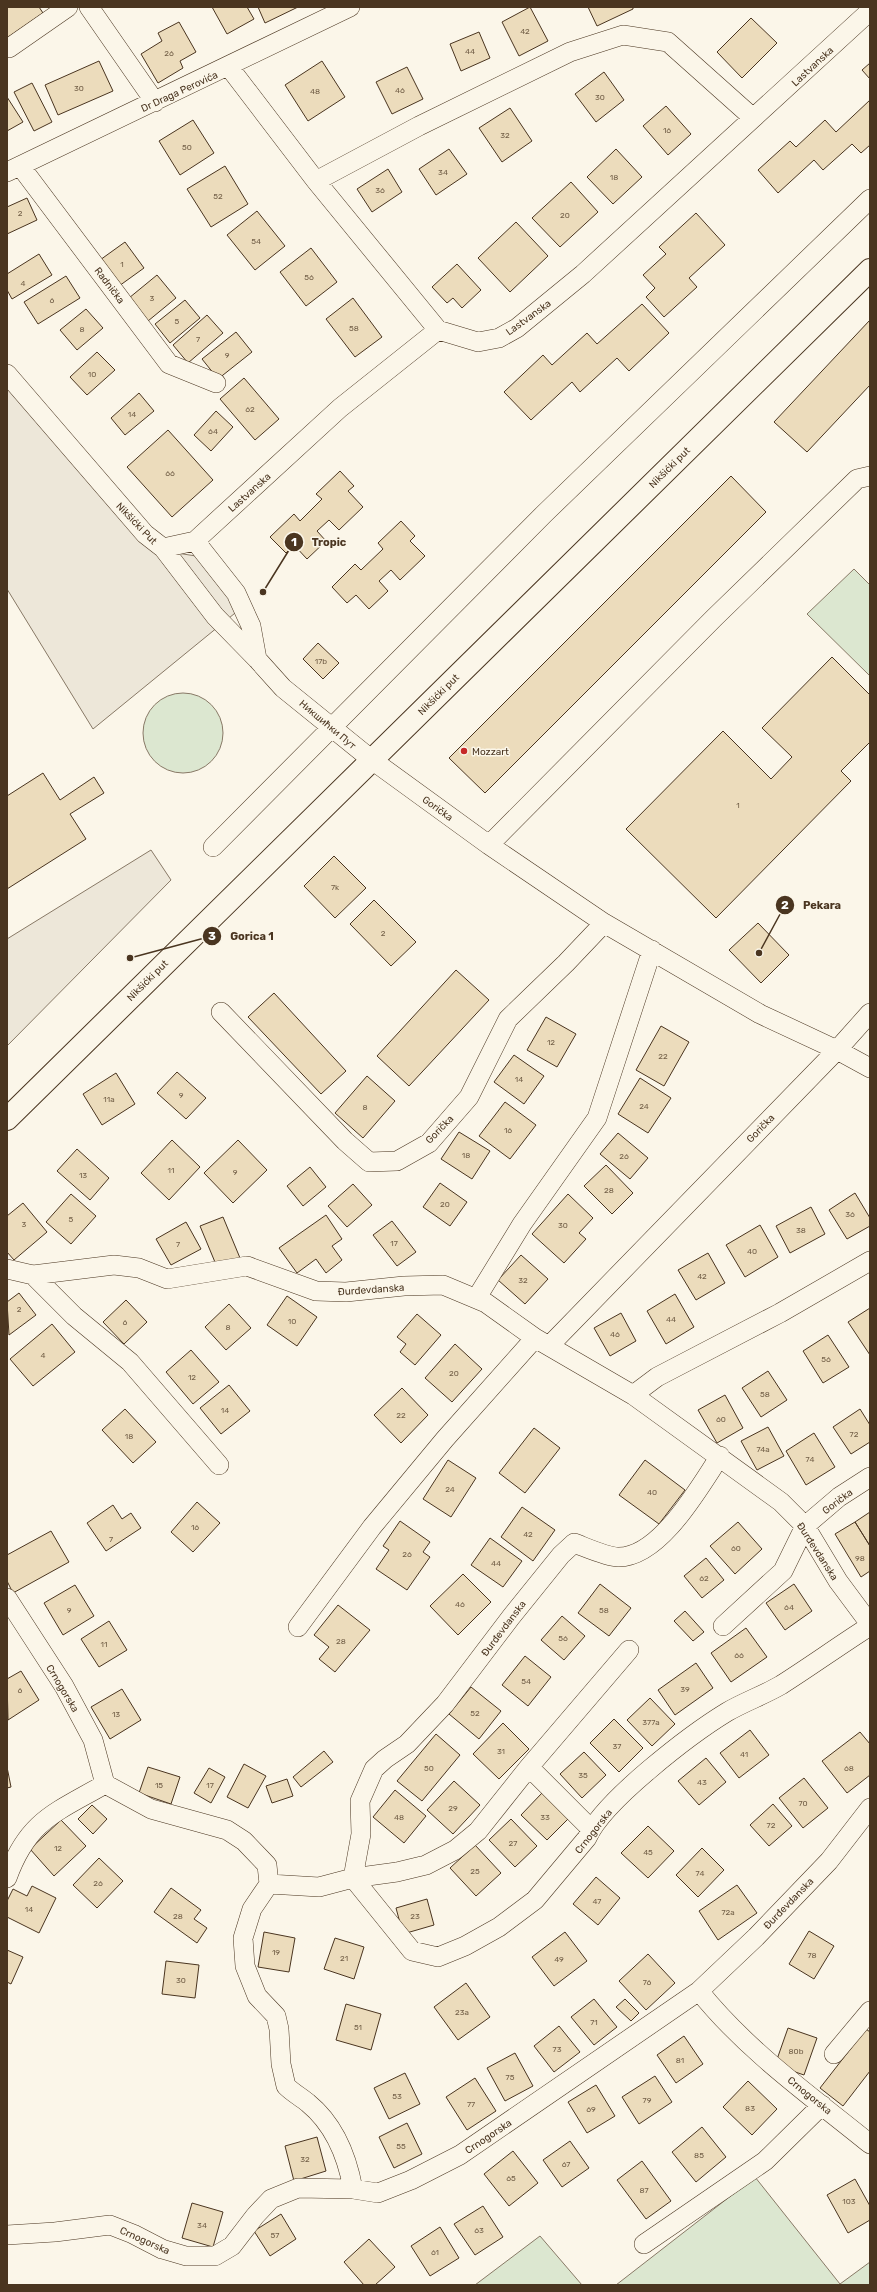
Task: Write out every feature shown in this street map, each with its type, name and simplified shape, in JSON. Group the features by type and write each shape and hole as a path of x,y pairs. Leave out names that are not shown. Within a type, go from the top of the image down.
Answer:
{"main road":[{"name":"Nikšićki put","path":"7,1119 870,270"}],"street":[{"path":"9,48 68,7"},
{"path":"89,7 156,102"},
{"name":"Dr Draga Perovića","path":"14,169 229,67 350,7"},
{"name":"Lastvanska","path":"195,541 340,408 438,330 478,342 499,338 517,328 584,274 752,117 794,83 870,11"},
{"path":"316,181 419,126 570,52 623,35 668,42 752,117"},
{"path":"229,67 316,181 438,330"},
{"name":"Radnička","path":"14,169 169,364 216,382"},
{"path":"213,847 550,509 870,199"},
{"name":"Nikšićki Put","path":"7,374 146,534 163,548 195,541"},
{"path":"489,845 714,618 857,479 870,476"},
{"path":"195,541 236,593 251,626 257,658"},
{"path":"163,548 215,616 257,658"},
{"name":"Никшићки Пут","path":"257,658 283,688 372,760"},
{"name":"Gorička","path":"372,760 489,845 604,922 760,1014 837,1050 870,1068"},
{"name":"Gorička","path":"221,1012 340,1135 369,1162 397,1160 429,1143 469,1097 508,1019 566,963 604,922"},
{"path":"476,1299 522,1224 597,1118 652,950"},
{"path":"837,1050 870,1013"},
{"name":"Gorička","path":"542,1341 837,1050"},
{"path":"633,1395 657,1377 780,1313 870,1261"},
{"name":"Đurđevdanska","path":"7,1269 33,1275 114,1265 139,1268 167,1279 247,1266 316,1291 346,1292 404,1286 443,1285 486,1303 542,1341 633,1395 720,1456 781,1502 805,1526 838,1581 870,1625"},
{"path":"33,1275 74,1316 130,1362 219,1465"},
{"path":"298,1626 372,1527 445,1439 542,1341"},
{"name":"Đurđevdanska","path":"353,1878 361,1834 360,1802 374,1769 385,1759 407,1744 453,1695 511,1617 561,1555 574,1543 618,1557 643,1550 680,1516 720,1456"},
{"name":"Gorička","path":"805,1526 839,1497 870,1477"},
{"path":"723,1626 783,1571 805,1526"},
{"name":"Crnogorska","path":"7,1598 64,1686 93,1740 105,1784"},
{"name":"Crnogorska","path":"353,1878 412,1951 438,1957 465,1946 499,1927 535,1900 587,1838 591,1829 623,1794 685,1742 727,1712 780,1685 870,1625"},
{"path":"269,1884 319,1887 353,1878 397,1872 426,1865 455,1850 478,1831 529,1766 629,1650"},
{"path":"529,1766 591,1829"},
{"path":"7,1878 15,1857 29,1834 46,1818 105,1784 151,1809 227,1830 244,1841 267,1865 269,1884 252,1909 243,1938 245,1966 257,1996 276,2016 279,2029 281,2064 286,2086 308,2102 328,2124 342,2148 349,2168 353,2189"},
{"name":"Đurđevdanska","path":"699,1991 756,1937 829,1861 870,1808"},
{"name":"Crnogorska","path":"7,2235 55,2232 110,2225 133,2234 162,2249 186,2256 215,2256 232,2246 254,2216 271,2200 298,2188 353,2189 378,2193 411,2180 460,2155 699,1991 721,2019 870,2144"},
{"path":"834,2054 870,2011"},
{"path":"644,2244 765,2161 822,2105"}],"green space":[{"path":"854,569 870,585 870,676 807,614"},
{"path":"175,693 191,693 212,704 223,725 223,741 212,762 191,773 175,773 161,767 154,762 149,755 143,741 143,725 149,711 154,704 161,699"},
{"path":"755,2177 840,2284 870,2262 870,2285 616,2285"},
{"path":"540,2236 582,2285 475,2285"}],"shaded area":[{"path":"7,368 164,551 196,556 240,609 93,729 7,589"},
{"path":"151,850 171,880 7,1046 7,939"}],"building":[{"path":"7,7 39,7 43,13 7,38"},
{"path":"212,7 247,7 254,19 227,34"},
{"path":"258,7 298,7 265,23"},
{"path":"530,7 548,41 519,56 502,22"},
{"path":"588,7 633,7 633,9 597,26"},
{"path":"751,18 777,43 742,78 717,52"},
{"path":"179,22 196,52 180,61 183,68 158,83 141,54 162,41 158,33"},
{"path":"479,32 490,58 461,71 450,44"},
{"path":"99,61 113,91 58,115 45,85"},
{"path":"322,61 345,97 308,121 285,85"},
{"path":"870,63 870,79 862,70"},
{"path":"407,67 423,99 392,114 376,82"},
{"path":"604,72 624,100 596,122 575,94"},
{"path":"32,83 52,122 34,131 14,92"},
{"path":"7,97 23,122 7,131"},
{"path":"870,100 870,145 861,153 852,144 823,170 814,160 778,193 758,170 790,141 796,147 825,120 836,132"},
{"path":"666,106 691,134 668,155 643,126"},
{"path":"510,108 532,141 502,162 479,128"},
{"path":"193,120 214,153 180,175 159,141"},
{"path":"449,149 467,174 436,195 419,169"},
{"path":"616,149 642,177 613,204 587,177"},
{"path":"225,166 248,204 211,227 187,189"},
{"path":"388,169 402,192 372,212 357,189"},
{"path":"571,182 598,212 560,247 532,218"},
{"path":"27,198 37,220 7,234 7,207"},
{"path":"257,211 285,246 255,270 227,235"},
{"path":"696,213 725,245 689,278 697,287 664,317 646,297 655,288 643,275 666,254 659,247"},
{"path":"516,222 548,256 510,292 478,258"},
{"path":"125,242 144,268 119,286 100,260"},
{"path":"311,248 337,282 306,306 280,272"},
{"path":"39,254 52,275 12,299 7,290 7,274"},
{"path":"457,264 481,290 462,308 453,298 447,303 432,287"},
{"path":"157,275 176,298 148,321 129,298"},
{"path":"66,276 80,298 38,324 24,302"},
{"path":"353,298 382,337 355,357 326,319"},
{"path":"185,300 200,318 170,343 155,324"},
{"path":"642,304 669,333 629,371 617,358 580,392 572,382 531,420 504,392 543,355 552,365 587,333 597,344"},
{"path":"86,309 103,328 77,350 60,330"},
{"path":"207,315 223,333 188,363 173,345"},
{"path":"870,320 870,385 807,452 774,422"},
{"path":"236,332 252,352 218,379 202,359"},
{"path":"97,352 115,370 87,395 70,377"},
{"path":"244,378 279,419 255,440 220,399"},
{"path":"139,393 154,411 125,435 111,418"},
{"path":"216,411 233,427 211,451 194,435"},
{"path":"168,430 213,480 172,517 127,467"},
{"path":"340,471 354,486 348,491 363,507 339,530 329,520 317,531 326,541 307,559 294,545 286,553 270,537 294,514 300,521 322,499 316,494"},
{"path":"731,476 766,512 485,793 449,758"},
{"path":"401,521 415,536 410,541 425,556 400,580 391,570 379,581 388,591 369,609 356,595 347,603 332,587 355,564 361,570 383,549 378,543"},
{"path":"318,643 339,663 323,679 303,659"},
{"path":"832,657 870,695 870,742 841,771 851,781 716,918 626,829 723,731 771,779 792,757 762,728"},
{"path":"43,773 60,800 94,777 104,793 70,814 86,839 7,889 7,796"},
{"path":"334,856 366,888 335,918 304,886"},
{"path":"374,900 416,942 391,966 350,924"},
{"path":"758,923 789,955 761,983 729,950"},
{"path":"456,970 489,1000 409,1086 377,1056"},
{"path":"274,993 346,1071 321,1094 248,1017"},
{"path":"546,1017 576,1034 557,1067 527,1050"},
{"path":"661,1026 689,1042 664,1086 636,1070"},
{"path":"514,1055 544,1076 524,1104 494,1082"},
{"path":"177,1072 206,1098 186,1119 157,1093"},
{"path":"116,1073 135,1104 102,1125 83,1094"},
{"path":"367,1076 395,1101 363,1138 335,1113"},
{"path":"640,1078 671,1098 648,1133 618,1114"},
{"path":"505,1102 536,1125 510,1159 479,1136"},
{"path":"459,1132 490,1151 472,1179 441,1159"},
{"path":"618,1133 648,1158 630,1179 600,1154"},
{"path":"172,1140 200,1167 169,1200 141,1173"},
{"path":"238,1140 267,1170 233,1203 204,1173"},
{"path":"77,1149 109,1178 90,1200 57,1171"},
{"path":"606,1165 633,1193 612,1214 584,1186"},
{"path":"310,1167 326,1187 303,1206 287,1186"},
{"path":"440,1183 467,1202 450,1226 423,1207"},
{"path":"353,1184 372,1205 347,1227 328,1206"},
{"path":"855,1193 870,1218 870,1226 847,1239 829,1210"},
{"path":"71,1194 96,1216 71,1244 46,1222"},
{"path":"568,1194 593,1218 579,1233 586,1239 564,1263 532,1234"},
{"path":"23,1203 47,1232 14,1260 7,1252 7,1216"},
{"path":"811,1207 825,1234 790,1253 776,1226"},
{"path":"326,1215 342,1239 332,1246 342,1260 326,1273 316,1259 297,1273 279,1248"},
{"path":"223,1217 240,1258 217,1267 200,1226"},
{"path":"392,1221 416,1252 397,1266 373,1235"},
{"path":"186,1222 201,1249 171,1265 156,1239"},
{"path":"760,1225 778,1257 745,1277 726,1245"},
{"path":"708,1253 725,1283 696,1300 678,1270"},
{"path":"521,1255 548,1279 525,1304 498,1280"},
{"path":"19,1293 36,1315 9,1335 7,1302"},
{"path":"675,1294 694,1327 666,1344 647,1311"},
{"path":"287,1296 317,1317 297,1346 267,1325"},
{"path":"126,1300 147,1322 124,1344 103,1322"},
{"path":"229,1304 251,1328 226,1350 205,1327"},
{"path":"870,1308 870,1355 848,1322"},
{"path":"621,1313 636,1341 610,1356 594,1328"},
{"path":"417,1314 441,1335 415,1365 400,1352 406,1344 397,1337"},
{"path":"52,1324 75,1352 33,1386 10,1359"},
{"path":"828,1335 849,1367 823,1383 803,1351"},
{"path":"455,1344 482,1369 452,1402 425,1378"},
{"path":"191,1350 219,1382 193,1404 166,1372"},
{"path":"768,1371 787,1400 761,1417 742,1388"},
{"path":"229,1385 250,1411 221,1434 200,1408"},
{"path":"402,1388 428,1415 401,1443 374,1415"},
{"path":"725,1395 743,1428 717,1443 698,1410"},
{"path":"125,1409 156,1442 133,1463 102,1430"},
{"path":"860,1409 870,1425 870,1442 851,1454 833,1427"},
{"path":"768,1427 784,1456 757,1470 741,1441"},
{"path":"534,1428 560,1448 525,1493 499,1473"},
{"path":"814,1433 835,1467 806,1485 786,1451"},
{"path":"448,1460 476,1478 451,1517 423,1499"},
{"path":"645,1460 685,1490 659,1524 619,1495"},
{"path":"197,1502 220,1523 193,1552 171,1532"},
{"path":"113,1505 122,1519 131,1513 141,1528 106,1551 87,1523"},
{"path":"522,1507 555,1530 533,1561 501,1537"},
{"path":"870,1512 870,1546 855,1522"},
{"path":"400,1521 430,1542 423,1552 430,1557 407,1590 376,1569 389,1550 383,1546"},
{"path":"738,1522 762,1549 735,1574 710,1546"},
{"path":"855,1522 870,1546 870,1571 861,1577 835,1534"},
{"path":"51,1531 69,1562 13,1593 7,1581 7,1555"},
{"path":"490,1538 522,1561 503,1587 471,1565"},
{"path":"706,1558 724,1580 702,1598 684,1576"},
{"path":"463,1574 491,1602 458,1635 430,1606"},
{"path":"600,1584 631,1608 609,1636 578,1613"},
{"path":"794,1584 812,1611 785,1630 766,1603"},
{"path":"75,1585 94,1616 63,1635 44,1603"},
{"path":"338,1605 370,1630 335,1672 319,1659 329,1647 314,1635"},
{"path":"685,1611 704,1632 693,1641 674,1621"},
{"path":"562,1616 585,1636 564,1660 541,1640"},
{"path":"109,1621 127,1650 99,1667 81,1639"},
{"path":"746,1628 767,1657 731,1682 711,1653"},
{"path":"525,1656 551,1677 528,1706 502,1685"},
{"path":"696,1663 713,1688 675,1715 658,1690"},
{"path":"21,1671 39,1700 8,1720 7,1679"},
{"path":"471,1687 501,1711 479,1739 449,1714"},
{"path":"122,1689 141,1720 110,1739 91,1707"},
{"path":"650,1698 675,1724 652,1746 627,1720"},
{"path":"614,1719 643,1748 619,1772 590,1743"},
{"path":"503,1723 529,1749 499,1779 473,1754"},
{"path":"750,1730 769,1755 739,1778 720,1753"},
{"path":"860,1732 870,1744 870,1775 847,1793 822,1761"},
{"path":"436,1734 460,1755 422,1801 397,1781"},
{"path":"324,1751 333,1762 301,1787 293,1777"},
{"path":"584,1752 606,1775 582,1798 560,1774"},
{"path":"706,1758 726,1782 699,1805 678,1781"},
{"path":"244,1764 266,1776 248,1808 227,1797"},
{"path":"7,1767 11,1787 7,1788"},
{"path":"148,1767 180,1777 171,1804 139,1793"},
{"path":"209,1768 225,1777 211,1803 194,1793"},
{"path":"804,1778 828,1808 803,1828 779,1798"},
{"path":"287,1779 293,1796 272,1803 266,1786"},
{"path":"454,1781 480,1805 453,1834 427,1810"},
{"path":"395,1790 426,1816 404,1843 373,1817"},
{"path":"542,1793 568,1819 547,1840 521,1815"},
{"path":"773,1804 792,1826 769,1846 750,1825"},
{"path":"92,1805 107,1819 93,1834 78,1819"},
{"path":"511,1819 537,1846 515,1867 489,1840"},
{"path":"61,1820 86,1846 54,1876 30,1849"},
{"path":"648,1826 674,1851 648,1878 621,1853"},
{"path":"475,1845 501,1873 476,1896 450,1868"},
{"path":"702,1848 724,1870 698,1897 676,1875"},
{"path":"99,1858 123,1881 97,1908 73,1885"},
{"path":"596,1877 620,1898 598,1925 573,1904"},
{"path":"737,1885 757,1913 718,1940 699,1911"},
{"path":"32,1886 56,1898 39,1933 7,1917 7,1901 13,1889 27,1896"},
{"path":"171,1888 201,1910 194,1919 207,1928 197,1943 154,1912"},
{"path":"427,1899 434,1925 403,1934 396,1908"},
{"path":"809,1931 834,1946 814,1979 789,1964"},
{"path":"264,1932 295,1938 289,1972 258,1967"},
{"path":"565,1932 587,1961 554,1986 532,1957"},
{"path":"335,1938 364,1947 354,1979 324,1969"},
{"path":"7,1950 23,1957 11,1984 7,1982"},
{"path":"648,1954 675,1983 646,2010 619,1981"},
{"path":"166,1961 199,1965 195,1998 162,1994"},
{"path":"466,1983 490,2017 458,2040 434,2007"},
{"path":"594,1999 617,2027 594,2045 571,2017"},
{"path":"625,1999 639,2013 631,2021 616,2007"},
{"path":"346,2004 381,2014 371,2050 336,2040"},
{"path":"559,2026 580,2052 554,2072 534,2046"},
{"path":"788,2028 817,2038 804,2075 775,2065"},
{"path":"866,2029 870,2032 870,2071 843,2106 820,2088"},
{"path":"684,2036 703,2064 676,2083 657,2055"},
{"path":"515,2053 533,2086 505,2101 487,2068"},
{"path":"405,2073 420,2104 389,2119 374,2088"},
{"path":"655,2076 672,2102 639,2124 622,2097"},
{"path":"475,2078 496,2111 467,2130 446,2097"},
{"path":"748,2081 777,2109 752,2135 723,2107"},
{"path":"596,2085 615,2116 587,2133 568,2102"},
{"path":"407,2123 422,2154 394,2168 379,2137"},
{"path":"702,2127 726,2157 696,2182 672,2152"},
{"path":"317,2137 326,2171 294,2181 285,2146"},
{"path":"570,2141 589,2168 562,2187 543,2160"},
{"path":"513,2151 538,2183 509,2206 484,2174"},
{"path":"642,2161 671,2201 646,2219 617,2180"},
{"path":"855,2179 870,2206 870,2220 848,2233 827,2195"},
{"path":"192,2203 223,2212 213,2247 182,2238"},
{"path":"483,2206 503,2237 475,2255 454,2224"},
{"path":"281,2214 296,2239 270,2256 254,2231"},
{"path":"440,2227 459,2258 430,2276 411,2246"},
{"path":"369,2239 395,2267 375,2285 364,2285 344,2262"}],"place":[{"name":"Tropic","path":"263,592"},
{"name":"Mozzart","path":"464,751"},
{"name":"Pekara","path":"759,953"},
{"name":"Gorica 1","path":"130,958"}]}
